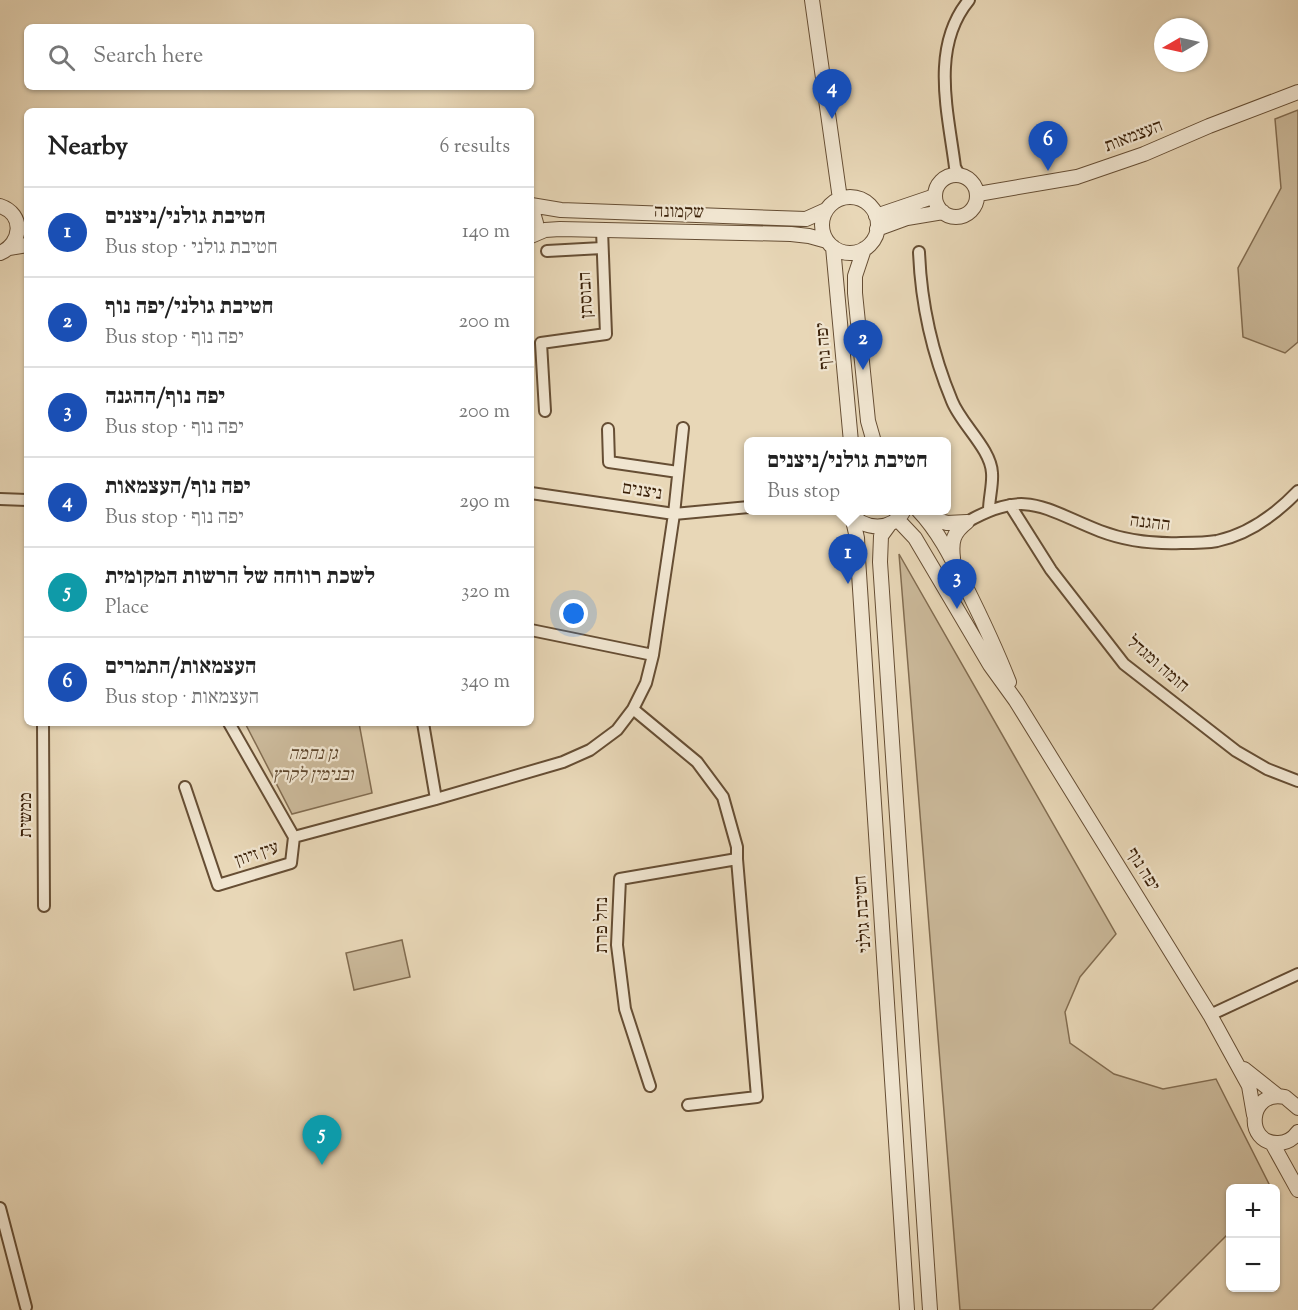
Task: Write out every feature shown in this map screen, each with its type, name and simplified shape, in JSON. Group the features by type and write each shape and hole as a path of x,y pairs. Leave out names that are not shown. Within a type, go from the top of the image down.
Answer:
{"street":[{"path":"812,0 840,199"},
{"path":"959,175 954,156 944,65 946,48 953,27 969,0"},
{"name":"העצמאות","path":"978,194 1077,177 1144,154 1298,92"},
{"path":"959,175 972,181 978,194 974,208 963,216 949,216 943,212 935,196 940,183 945,178 959,175"},
{"path":"876,223 935,196"},
{"path":"858,198 872,208 876,223 871,242 864,249 846,252 830,244 822,226 826,210 840,199 858,198"},
{"path":"0,206 20,218 18,234 3,252"},
{"name":"שקמונה","path":"534,206 561,210 806,219 826,210"},
{"path":"876,223 943,212"},
{"name":"שקמונה","path":"534,234 545,230 602,230 791,234 809,236 830,244"},
{"name":"הבוסתן","path":"545,411 541,343 606,334 602,230"},
{"name":"יפה נוף","path":"830,244 851,437"},
{"path":"3,252 24,246"},
{"path":"547,251 602,248"},
{"name":"יפה נוף","path":"864,249 855,276 855,293 868,421 873,437"},
{"path":"919,252 920,287 939,369 953,404 991,466 989,510"},
{"path":"294,837 563,762 590,750 617,730 633,709 646,683 653,655 674,514 683,428"},
{"path":"608,429 609,462 678,472"},
{"name":"ההגנה","path":"967,522 989,510 1027,504 1045,507 1101,532 1136,541 1166,544 1197,543 1217,541 1241,533 1281,508 1298,491"},
{"name":"ניצנים","path":"534,493 674,514 744,507"},
{"path":"0,499 24,500"},
{"path":"0,504 24,500"},
{"name":"חומה ומגדל","path":"1010,505 1051,570 1124,664 1236,751 1267,769 1298,781"},
{"name":"חטיבת גולני","path":"850,515 858,558 907,1310"},
{"path":"852,515 861,523 873,527 897,518"},
{"name":"יפה נוף","path":"923,515 943,542 954,563 983,621 1016,701"},
{"path":"926,515 948,523 967,522"},
{"path":"897,518 881,536 880,562 930,1310"},
{"name":"יפה נוף","path":"897,518 915,538 990,664 1016,701 1210,1015 1250,1086 1256,1129 1260,1135 1272,1143 1298,1190"},
{"path":"954,563 952,538 956,531 967,522"},
{"path":"534,631 653,655"},
{"path":"633,709 697,762 723,797 737,847 757,1097 688,1105"},
{"name":"ממשית","path":"43,726 44,906"},
{"name":"עין זיוון","path":"185,787 218,885 291,863 294,837 232,726"},
{"path":"424,726 436,799"},
{"name":"נחל פרת","path":"650,1086 625,1009 617,945 620,879 737,859"},
{"path":"1210,1015 1298,974"},
{"name":"יפה נוף","path":"1234,1059 1254,1078 1280,1096 1291,1100 1298,1108"},
{"path":"1254,1115 1263,1101 1298,1092"},
{"path":"1272,1143 1288,1141 1298,1132"},
{"path":"0,1208 26,1307"}],"green space":[{"path":"1298,110 1298,342 1285,353 1243,337 1238,268 1281,188 1275,119"},
{"path":"899,554 1116,934 1080,977 1065,1012 1070,1043 1114,1074 1163,1089 1216,1079 1269,1184 1226,1184 1226,1236 1152,1310 960,1310"},
{"name":"גן נחמה ובנימין לקרץ","path":"247,726 360,726 372,793 292,814"},
{"path":"402,940 410,977 354,990 346,953"}],"place":[{"name":"יפה נוף/העצמאות","path":"832,119"},
{"name":"העצמאות/התמרים","path":"1048,171"},
{"name":"חטיבת גולני/יפה נוף","path":"863,370"},
{"name":"חטיבת גולני/ניצנים","path":"848,584"},
{"name":"יפה נוף/ההגנה","path":"957,609"},
{"name":"לשכת רווחה של הרשות המקומית","path":"322,1165"}]}
